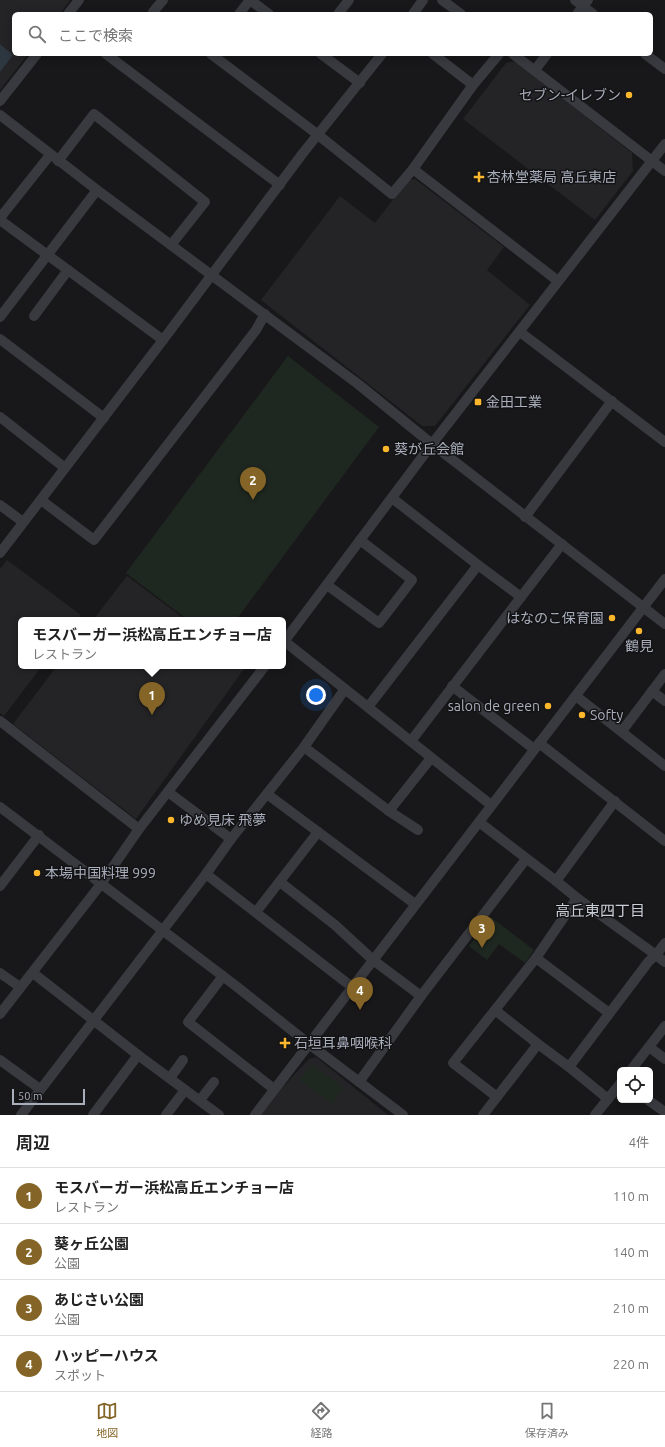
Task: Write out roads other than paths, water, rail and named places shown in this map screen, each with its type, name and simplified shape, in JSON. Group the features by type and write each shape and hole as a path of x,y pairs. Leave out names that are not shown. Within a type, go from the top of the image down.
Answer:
{"street":[{"path":"70,12 79,0"},
{"path":"155,12 163,0"},
{"path":"241,12 250,0 266,12"},
{"path":"340,12 349,0"},
{"path":"414,12 423,0"},
{"path":"442,0 458,12"},
{"path":"581,5 590,12"},
{"path":"0,101 34,56"},
{"path":"214,56 317,134 392,194 413,169 473,85 497,56"},
{"path":"325,56 360,83"},
{"path":"0,553 104,418 317,134 380,56"},
{"path":"437,56 473,85"},
{"path":"516,56 665,171"},
{"path":"535,70 546,56"},
{"path":"648,56 665,69"},
{"path":"118,57 280,185"},
{"path":"163,340 0,219 94,114 205,202 171,245"},
{"path":"0,115 54,158 358,384 432,444 665,624"},
{"path":"286,639 432,444 665,144"},
{"path":"413,169 558,281"},
{"path":"0,317 97,190"},
{"path":"34,316 68,270"},
{"path":"41,500 94,540 256,330 265,314"},
{"path":"520,332 665,442"},
{"path":"0,339 104,418"},
{"path":"525,516 612,401"},
{"path":"0,417 65,468"},
{"path":"392,498 521,597"},
{"path":"0,505 23,522"},
{"path":"327,585 379,623 412,580 360,540"},
{"path":"411,741 562,544"},
{"path":"368,707 478,565"},
{"path":"255,1115 665,579"},
{"path":"286,644 491,805"},
{"path":"0,1014 101,884 139,829 263,669"},
{"path":"622,731 665,674"},
{"path":"452,686 615,801 665,841"},
{"path":"21,1115 206,874 231,839 304,747 345,689"},
{"path":"652,691 665,701"},
{"path":"576,696 665,766"},
{"path":"0,721 139,829"},
{"path":"304,747 389,811 418,830"},
{"path":"389,811 431,758"},
{"path":"168,792 231,839"},
{"path":"267,794 415,904"},
{"path":"556,881 615,801"},
{"path":"0,806 403,1115"},
{"path":"479,822 577,898 665,962"},
{"path":"256,912 318,832"},
{"path":"0,886 39,835"},
{"path":"359,1082 421,996 526,859"},
{"path":"206,874 352,987"},
{"path":"280,882 335,925 374,960 421,996"},
{"path":"497,1097 454,1063 536,958 577,898"},
{"path":"569,1067 649,961 656,955 665,943"},
{"path":"536,958 609,1014"},
{"path":"0,973 20,987"},
{"path":"32,973 138,1055 219,1115"},
{"path":"223,976 188,1022 274,1089"},
{"path":"495,1010 608,1099"},
{"path":"633,1067 665,1026"},
{"path":"483,1115 538,1044"},
{"path":"649,1047 665,1059"},
{"path":"93,1115 138,1055"},
{"path":"0,1060 40,1089"},
{"path":"170,1078 183,1060"},
{"path":"200,1100 214,1082"},
{"path":"595,1115 617,1088"},
{"path":"166,1115 185,1090"},
{"path":"652,1103 665,1112"}],"place":[{"name":"セブン-イレブン","path":"629,95"},
{"name":"杏林堂薬局 高丘東店","path":"479,177"},
{"name":"金田工業","path":"478,402"},
{"name":"葵が丘会館","path":"386,449"},
{"name":"葵ヶ丘公園","path":"253,500"},
{"name":"はなのこ保育園","path":"612,618"},
{"name":"鶴見","path":"639,631"},
{"name":"salon de green","path":"548,706"},
{"name":"モスバーガー浜松高丘エンチョー店","path":"152,715"},
{"name":"Softy","path":"582,715"},
{"name":"ゆめ見床 飛夢","path":"171,820"},
{"name":"本場中国料理 999","path":"37,873"},
{"name":"あじさい公園","path":"482,948"},
{"name":"ハッピーハウス","path":"360,1010"},
{"name":"石垣耳鼻咽喉科","path":"285,1043"}],"district":[{"name":"高丘東四丁目","path":"600,910"}]}
